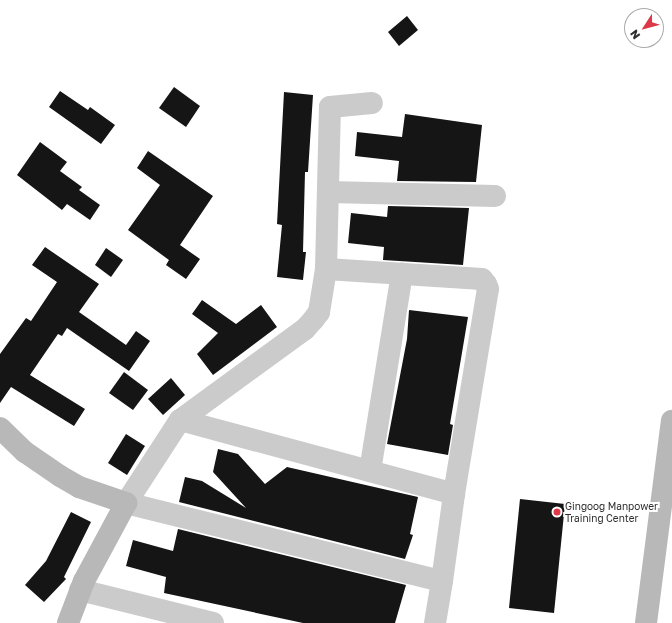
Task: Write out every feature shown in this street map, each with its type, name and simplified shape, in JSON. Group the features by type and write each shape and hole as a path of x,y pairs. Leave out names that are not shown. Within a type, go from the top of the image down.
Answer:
{"street":[{"path":"68,623 80,590 126,503 180,420 305,329 319,312 326,269 330,106 372,103"},
{"path":"329,192 495,196"},
{"path":"326,269 482,279 488,289 454,494 435,623"},
{"path":"370,471 402,274"},
{"path":"180,420 454,494"},
{"path":"646,623 672,420"},
{"path":"0,428 25,452 79,487 126,503 442,581"},
{"path":"80,590 213,623"}],"building":[{"path":"407,16 418,30 399,46 388,32"},
{"path":"174,87 200,106 186,127 159,108"},
{"path":"60,91 88,110 90,107 115,125 101,144 49,107"},
{"path":"284,92 313,95 308,172 305,172 303,252 306,252 303,280 277,277 282,225 277,224"},
{"path":"405,114 482,125 476,182 397,181 399,161 355,156 357,132 402,137"},
{"path":"40,142 67,162 60,171 82,187 79,190 100,205 90,220 67,204 62,210 17,175"},
{"path":"148,151 213,196 180,245 200,259 186,279 166,265 169,260 128,230 160,185 137,168"},
{"path":"388,206 469,208 463,265 383,260 384,247 348,243 351,213 387,217"},
{"path":"45,247 99,284 79,312 126,345 136,331 150,341 129,371 67,328 62,336 58,334 30,375 85,409 74,426 11,387 0,403 0,354 26,318 31,321 57,282 32,265"},
{"path":"106,248 123,260 111,277 95,265"},
{"path":"202,300 236,324 261,305 277,327 213,375 197,354 218,333 192,314"},
{"path":"409,310 468,317 450,424 453,425 448,455 387,444 407,339"},
{"path":"124,372 148,390 133,410 109,393"},
{"path":"171,378 185,395 163,415 148,399"},
{"path":"126,434 145,446 127,475 108,463"},
{"path":"218,449 238,454 265,484 287,467 418,497 410,534 413,535 405,559 179,502 185,477 202,481 246,508 213,472"},
{"path":"520,499 565,504 554,613 509,608"},
{"path":"71,512 91,522 64,577 66,579 44,602 25,585 46,561"},
{"path":"178,529 406,585 395,623 303,623 164,593 166,577 126,566 133,540 173,551"}],"place":[{"name":"Gingoog Manpower Training Center","path":"557,512"}]}
